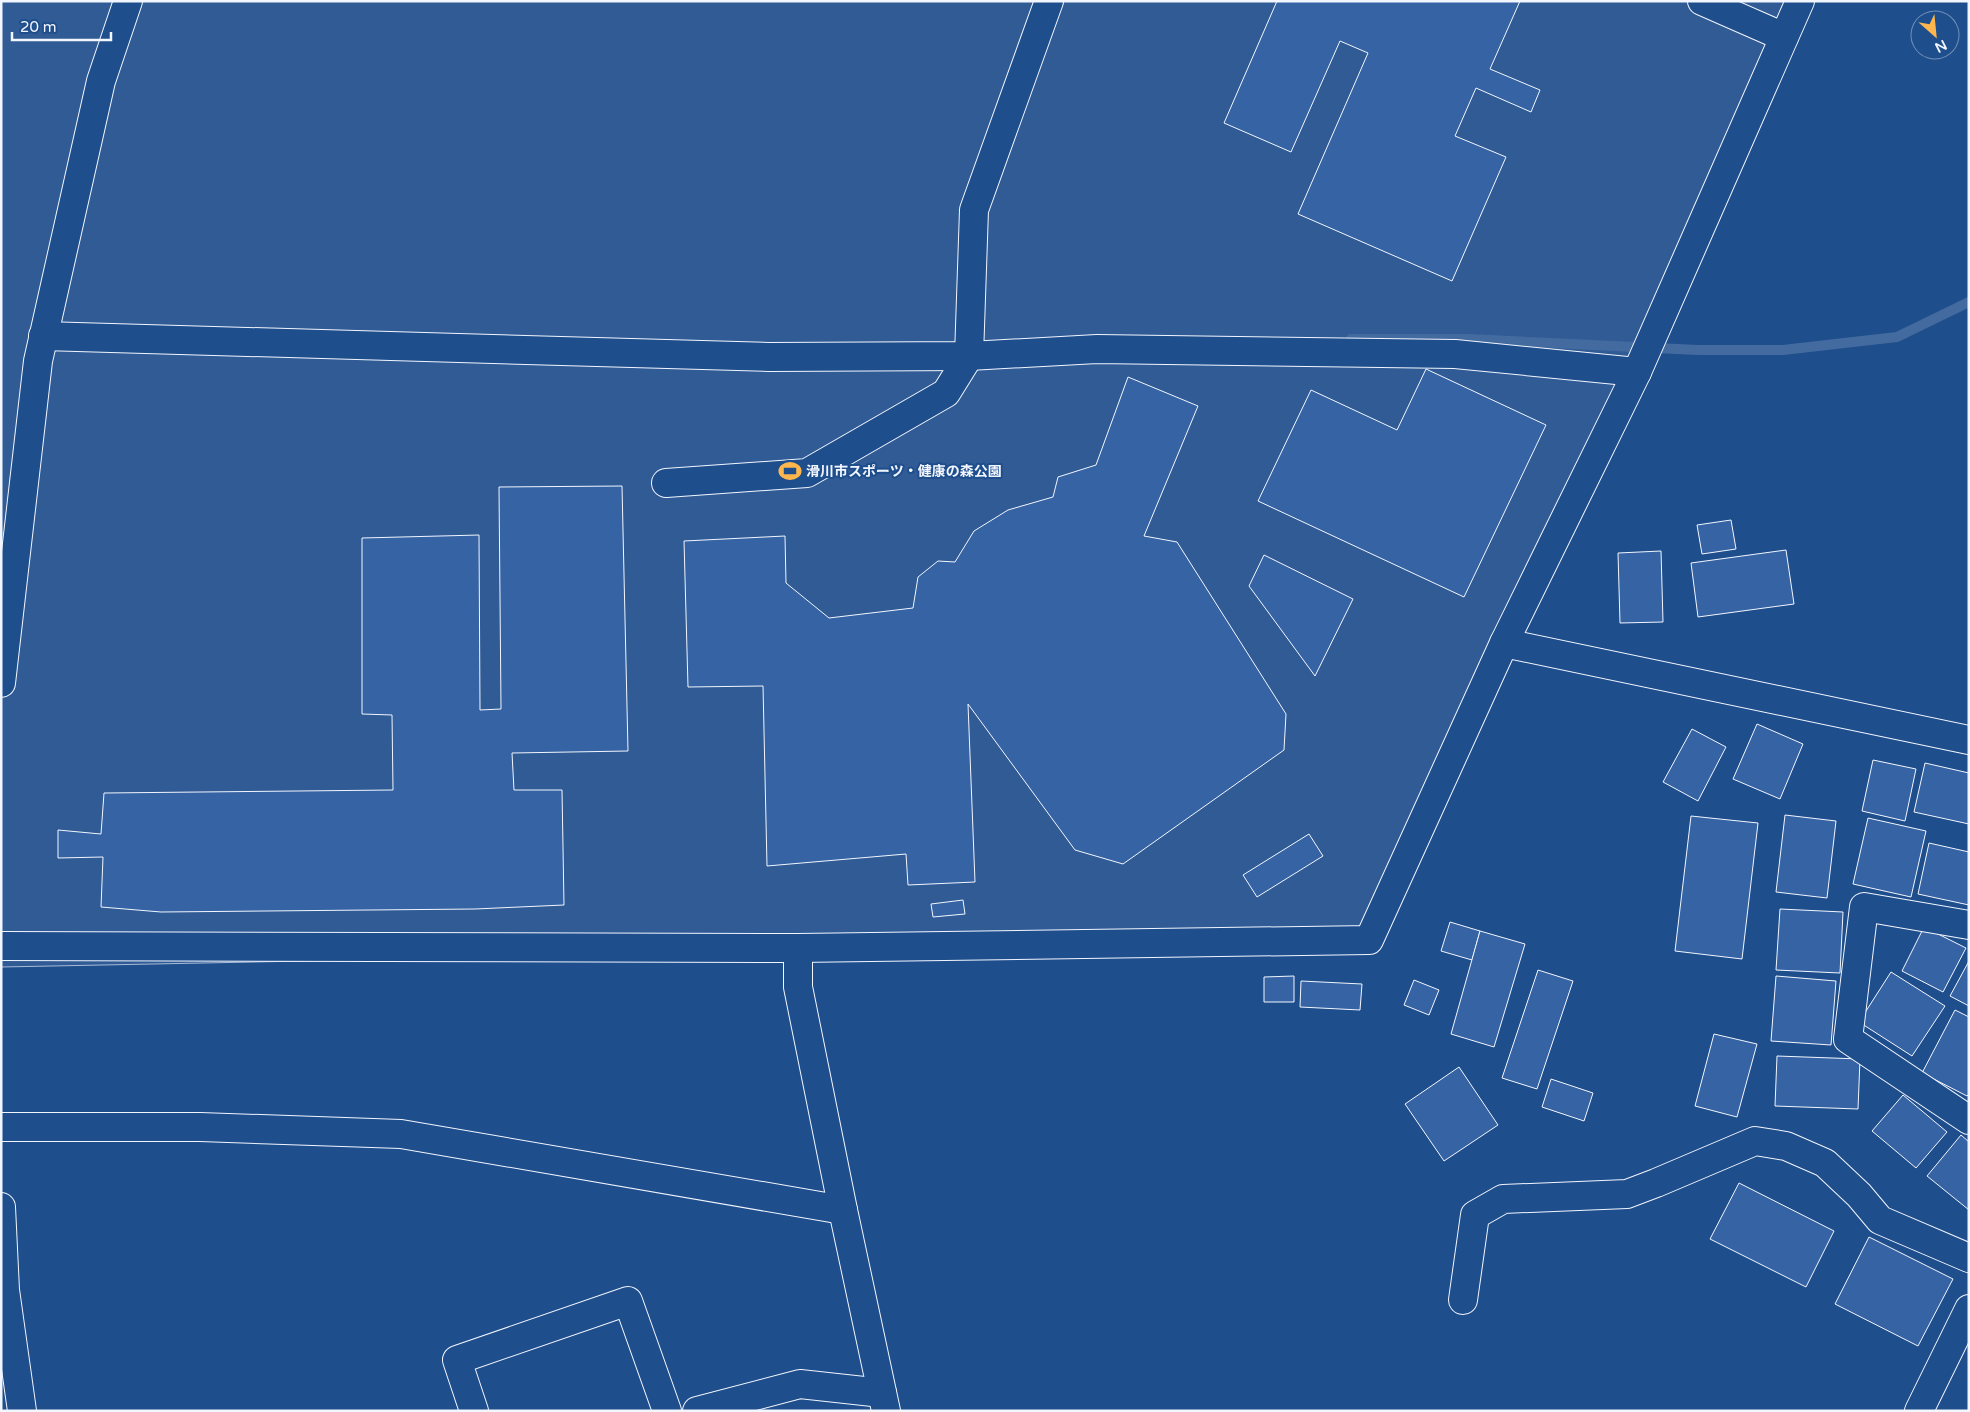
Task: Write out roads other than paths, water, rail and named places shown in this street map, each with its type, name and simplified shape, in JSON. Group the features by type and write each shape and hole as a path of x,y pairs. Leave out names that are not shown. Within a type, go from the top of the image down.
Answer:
{"street":[{"path":"1,683 38,360 101,81 128,1"},
{"path":"666,483 808,474 946,393 969,356 974,210 1049,1"},
{"path":"1702,1 1784,37"},
{"path":"1,946 798,948 1369,940 1504,643 1637,372 1800,1"},
{"path":"43,336 769,358 969,356 1097,349 1455,354 1637,372"},
{"path":"1504,643 1969,740"},
{"path":"1969,926 1864,907 1848,1039 1969,1120"},
{"path":"697,1411 800,1384 884,1402 798,987 798,948"},
{"path":"1,1127 200,1127 401,1134 843,1210"},
{"path":"1463,1300 1475,1215 1503,1199 1627,1194 1755,1141 1786,1146 1825,1163 1859,1195 1880,1220 1969,1258"},
{"path":"1,1207 5,1290 22,1411"},
{"path":"474,1411 457,1360 628,1301 667,1411"},
{"path":"1919,1411 1969,1309"}],"waterway":[{"path":"1351,339 1468,339 1698,350 1783,350 1897,337 1969,302"}],"place":[{"name":"滑川市スポーツ・健康の森公園","path":"790,471"}]}
